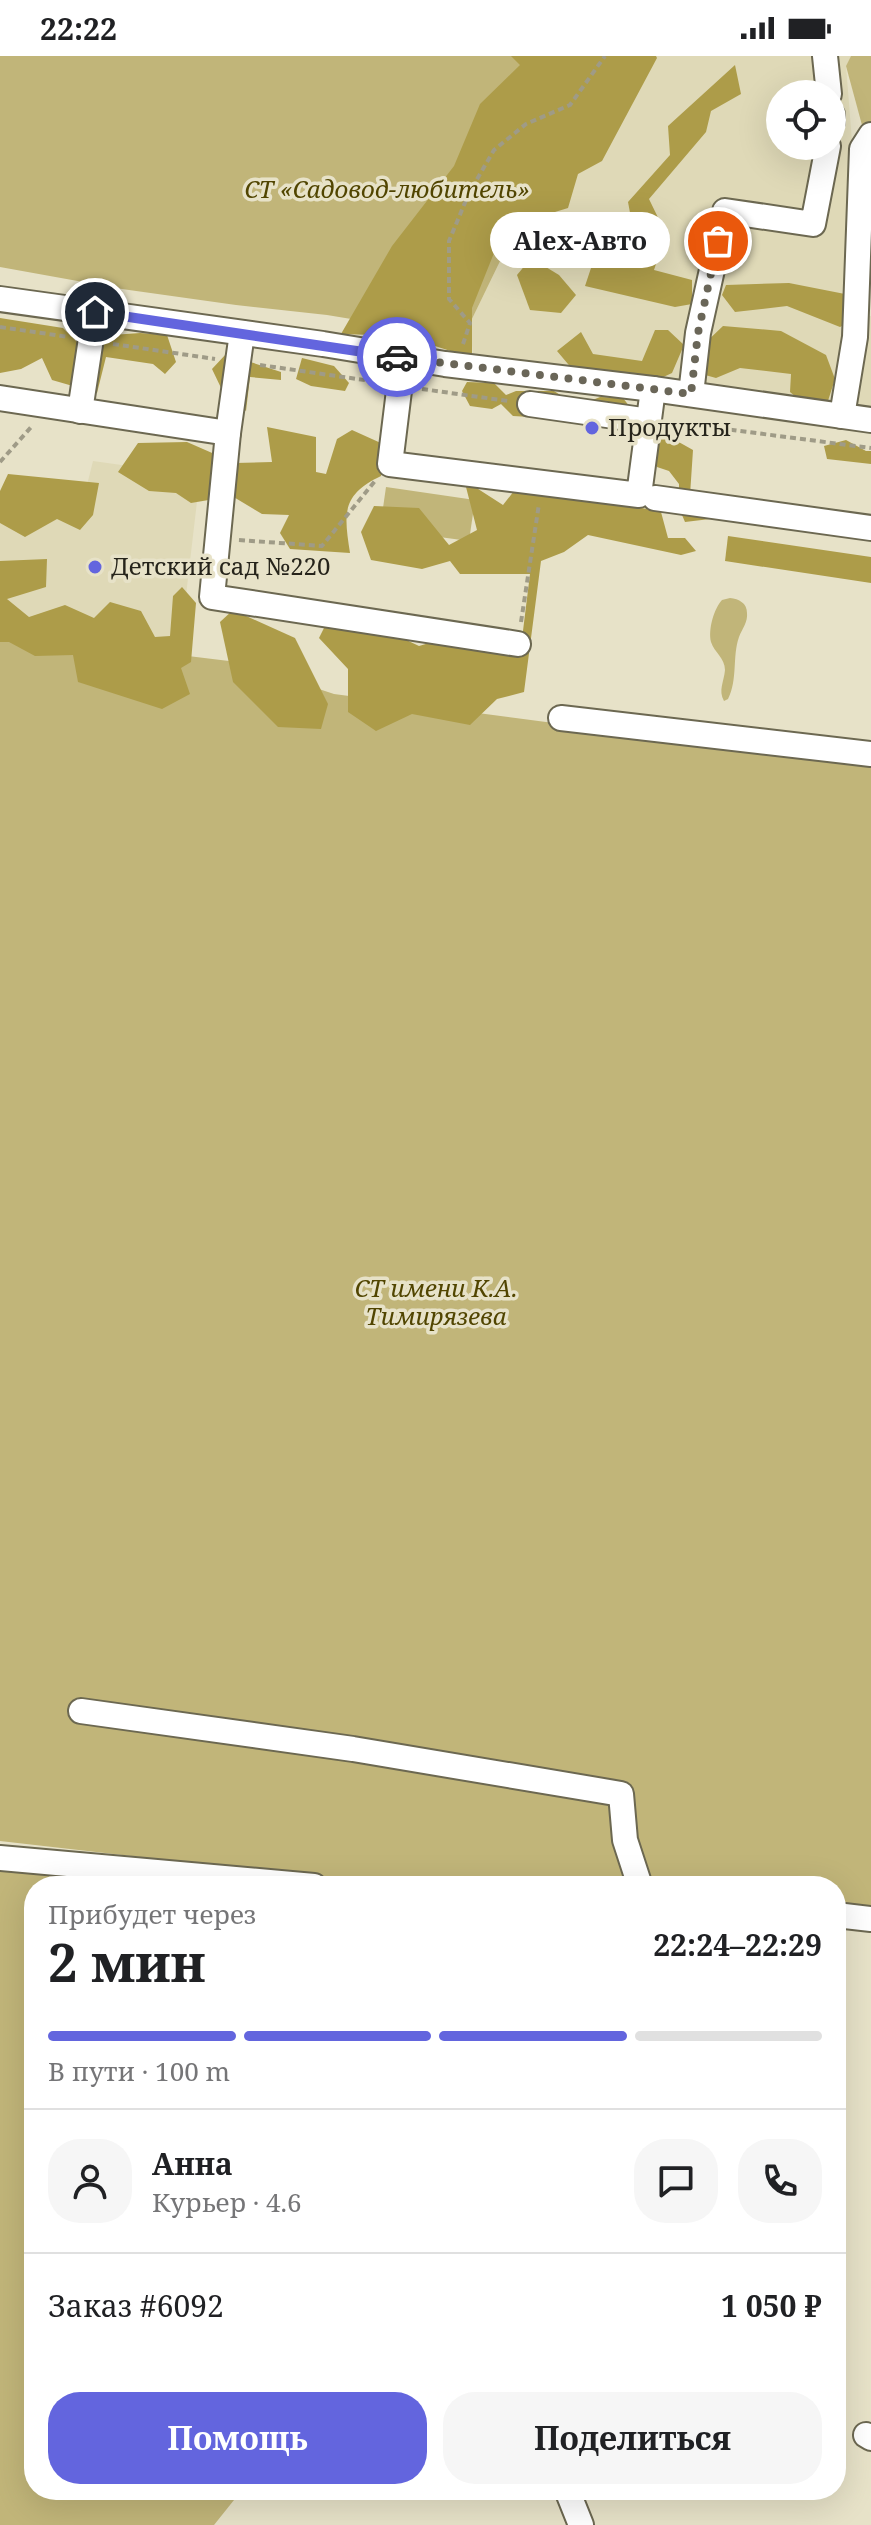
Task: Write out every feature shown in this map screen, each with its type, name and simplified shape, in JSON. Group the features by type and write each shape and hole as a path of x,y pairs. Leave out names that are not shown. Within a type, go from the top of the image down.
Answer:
{"street":[{"path":"825,56 828,80"},
{"path":"842,416 855,337 862,149 871,135"},
{"path":"691,394 698,333 725,211 813,224 825,160"},
{"path":"0,299 403,358 871,420"},
{"path":"80,411 95,312"},
{"path":"242,333 228,433 212,597 518,644"},
{"path":"403,358 390,464 542,483 639,495 653,389"},
{"path":"0,398 228,433"},
{"path":"530,404 649,421"},
{"path":"655,498 871,528"},
{"path":"561,718 871,754"},
{"path":"81,1711 353,1749 621,1794 625,1840 637,1876"},
{"path":"0,1858 202,1876"},
{"path":"846,1916 871,1919"},
{"path":"571,2500 581,2525"}],"path":[{"path":"460,351 470,323 449,299 449,241 469,193 494,150 526,124 570,105 605,56"},
{"path":"0,327 530,404"},
{"path":"0,462 50,406"},
{"path":"683,423 871,448"},
{"path":"229,539 322,546 390,464"},
{"path":"518,644 542,483"}],"shaded area":[{"path":"511,56 657,58 602,161 578,174 568,208 542,216 510,213 472,308 472,358 404,336 341,334 392,246 454,166 480,104 520,65"},
{"path":"649,56 851,56 846,66 866,316 871,316 871,410 473,356 470,323 521,218"},
{"path":"735,65 741,94 711,111 706,132 649,199 666,234 654,270 692,280 692,304 675,307 585,286 593,262 634,234 628,202 670,155 668,126"},
{"path":"531,258 559,275 576,295 561,313 530,310 517,275"},
{"path":"789,283 850,295 853,320 840,327 787,306 735,312 722,295 726,285"},
{"path":"0,318 63,328 92,357 112,335 167,335 176,362 165,374 153,364 106,357 97,393 52,380 42,358 21,369 0,373"},
{"path":"723,326 781,331 826,355 835,379 826,407 808,407 790,392 791,374 740,368 716,378 698,373 701,347"},
{"path":"655,330 668,330 684,345 672,373 646,385 579,377 557,351 581,332 593,354 642,361"},
{"path":"226,354 281,372 281,380 250,377 246,411 223,392 212,369"},
{"path":"302,358 334,366 349,383 345,391 311,386 296,379"},
{"path":"467,382 494,383 506,395 516,391 554,391 578,406 600,397 623,398 636,415 563,419 513,416 501,404 492,409 470,406 462,391"},
{"path":"267,427 316,437 316,472 326,474 337,439 352,430 383,444 381,476 358,491 348,507 350,553 290,549 280,533 289,515 262,514 232,496 191,503 176,493 149,491 118,472 138,443 187,442 235,463 272,462"},
{"path":"668,436 693,450 690,495 712,511 710,519 685,522 679,508 679,484 669,471 657,467 653,454 655,441"},
{"path":"846,440 871,451 871,464 827,459 824,446"},
{"name":"Детский сад №220","path":"93,461 200,476 179,655 0,633 0,496 83,501"},
{"path":"8,474 99,483 93,515 80,530 57,519 25,537 0,523 0,491"},
{"path":"466,487 475,487 503,505 514,491 585,496 661,512 668,538 685,538 696,551 681,555 588,535 564,552 541,561 524,692 497,699 470,725 412,714 376,731 348,712 348,669 319,638 327,622 383,629 419,646 446,638 521,647 530,574 460,574 450,561 422,569 371,560 361,532 374,506 419,508 449,545 477,530"},
{"path":"728,536 871,557 871,583 725,561"},
{"path":"47,559 46,587 7,599 29,617 65,605 94,618 110,602 141,611 155,637 170,636 173,596 182,587 196,603 191,662 181,668 190,694 162,709 78,682 73,655 35,656 9,642 0,642 0,561"},
{"path":"233,610 295,638 328,704 321,729 278,727 233,682 220,622"}],"green space":[{"name":"СТ «Садовод-любитель»","path":"0,56 649,56 521,218 470,323 418,330 122,289 0,267"},
{"path":"851,56 871,56 871,151 846,66"},
{"path":"386,487 475,500 469,541 380,529"},
{"path":"730,598 744,604 747,616 737,645 731,691 724,701 721,690 725,666 712,646 710,631 719,604"},
{"name":"СТ имени К.А. Тимирязева","path":"0,633 237,662 334,694 871,765 871,1910 846,1907 846,1876 307,1876 0,1841"},
{"path":"0,1870 62,1876 24,1876 24,2500 234,2500 214,2525 0,2525"}],"way so far":[{"path":"397,357 691,394 698,333 718,241"}],"place":[{"name":"Alex-Авто","path":"718,241"},
{"name":"Продукты","path":"592,428"},
{"name":"Детский сад №220","path":"95,567"}],"route":[{"path":"95,312 397,357"}]}
